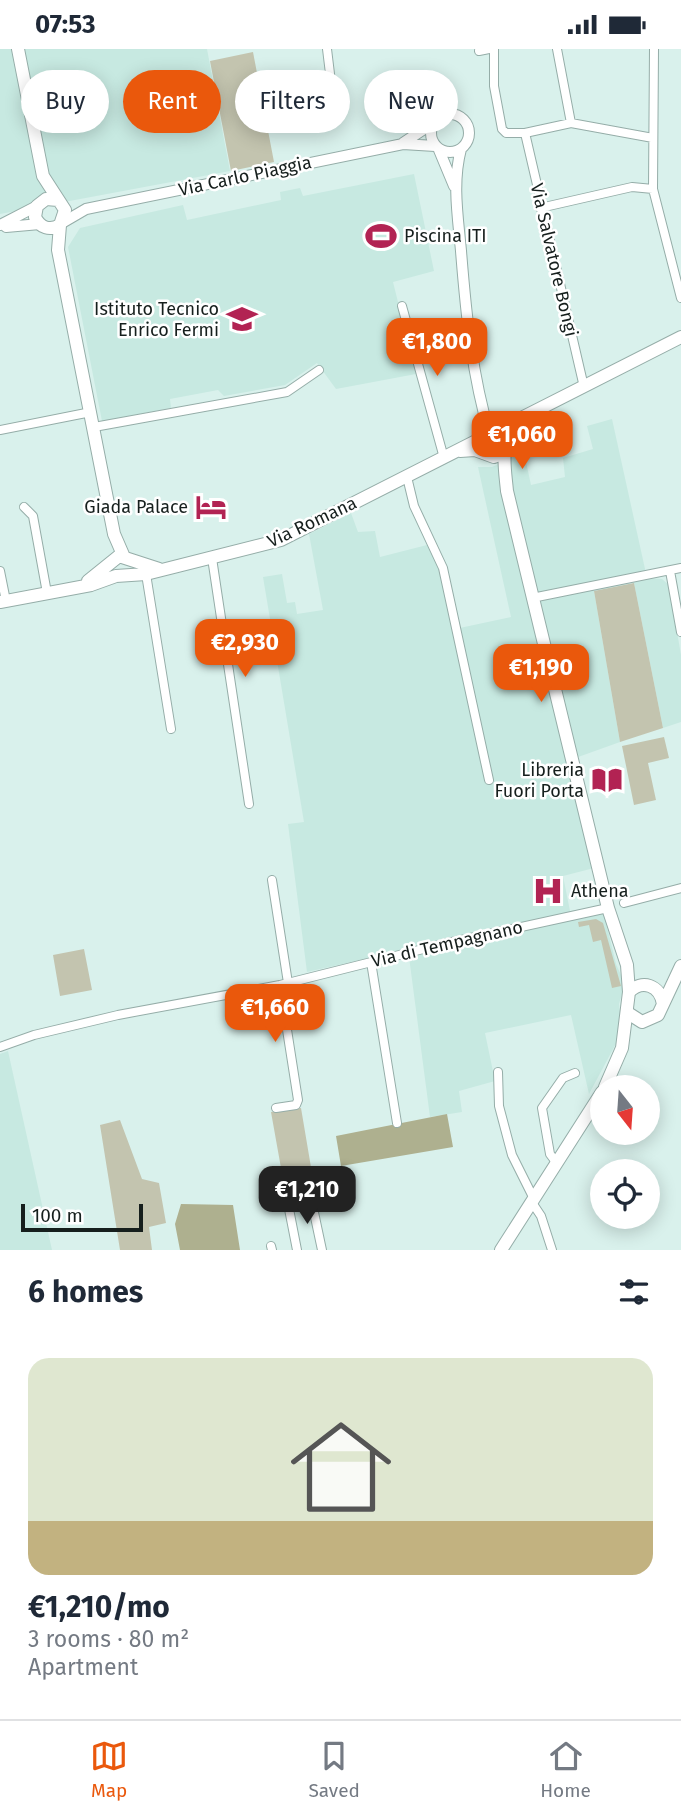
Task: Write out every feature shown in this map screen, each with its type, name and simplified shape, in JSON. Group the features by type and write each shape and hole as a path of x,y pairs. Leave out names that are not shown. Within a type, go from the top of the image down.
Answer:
{"main road":[{"path":"18,49 43,176 65,214 58,250 118,559 130,570 120,576 110,569 118,559"},
{"path":"43,176 35,214 58,250"},
{"path":"38,204 50,198 59,202"},
{"path":"43,226 61,224"},
{"name":"Via Romana","path":"3,601 120,576 146,574 290,537 681,337"},
{"name":"Via Romana","path":"497,452 511,431 525,417"},
{"path":"497,452 484,444 490,436 501,437 497,452 608,908 627,965 629,992 625,1004 628,1013 622,1048"},
{"path":"457,451 497,452"},
{"name":"Via Romana","path":"78,586 97,576 118,559 159,569"},
{"path":"627,965 651,986 663,1004"},
{"path":"629,992 651,986 681,965"},
{"path":"628,1013 642,1021 654,1019 681,965"},
{"path":"610,1075 622,1048 642,1021"},
{"path":"501,1250 590,1110"}],"street":[{"path":"327,49 330,70"},
{"path":"557,49 571,123"},
{"path":"654,49 653,189 681,298"},
{"path":"487,50 502,129 506,133 525,133 571,123 653,138"},
{"path":"458,117 462,118 469,135 461,149 455,188 473,373 490,436"},
{"name":"Via Carlo Piaggia","path":"403,143 418,133"},
{"path":"430,133 455,188"},
{"name":"Via Salvatore Bongi","path":"525,133 540,208 584,387"},
{"name":"Via Carlo Piaggia","path":"86,209 403,143 437,148"},
{"path":"437,148 450,153 461,149"},
{"path":"540,208 632,187 653,189"},
{"path":"59,202 86,209"},
{"path":"0,226 38,204"},
{"path":"61,224 86,209"},
{"path":"0,226 43,226"},
{"path":"402,306 444,458"},
{"path":"94,427 287,392 319,370"},
{"path":"0,430 91,412"},
{"path":"407,477 416,511 443,568 489,780"},
{"path":"24,507 33,516 47,593"},
{"path":"212,558 249,804"},
{"path":"532,598 681,568"},
{"path":"0,571 3,601"},
{"path":"670,571 681,632"},
{"path":"146,574 171,729"},
{"path":"272,880 298,1100 296,1105 276,1108"},
{"path":"624,903 681,888"},
{"name":"Via di Tempagnano","path":"0,1047 34,1035 118,1015 284,984 608,908"},
{"path":"371,962 397,1123"},
{"path":"498,1072 499,1106 512,1155 541,1216 552,1250"},
{"path":"556,1162 550,1154 542,1108 563,1078 575,1073"},
{"path":"312,1203 322,1250"},
{"path":"289,1209 297,1250"}],"shaded area":[{"path":"0,49 207,49 211,70 123,70 123,133 221,133 221,123 230,171 0,214"},
{"path":"253,52 256,70 235,70 235,133 268,133 274,162 231,171 221,119 221,70 212,70 210,61"},
{"name":"Istituto Tecnico Enrico Fermi","path":"414,174 434,271 393,282 416,374 336,389 317,363 285,385 224,396 218,390 170,399 171,408 102,421 68,247 80,228 183,205 187,220 281,200 280,192 300,188 303,196"},
{"path":"612,419 647,578 662,579 669,585 681,655 681,722 663,728 634,583 594,591 620,742 567,761 594,868 563,876 570,911 602,906 616,964 625,984 619,1004 622,1027 599,1075 590,1075 589,1094 571,1015 485,1033 495,1081 459,1091 462,1112 430,1117 408,949 307,972 288,824 304,822 263,577 282,574 287,603 295,602 297,614 323,610 309,534 351,513 358,532 375,531 380,557 427,545 440,570 455,629 511,617 478,467 492,467 510,459 520,434 531,485 565,477 563,458 593,449 587,426"},
{"path":"634,583 663,728 620,742 594,591"},
{"path":"664,737 669,758 648,763 656,800 634,805 622,746"},
{"path":"596,919 603,923 621,986 612,988 601,940 593,942 589,925 579,927 578,922"},
{"path":"84,949 92,990 60,996 53,955"},
{"path":"8,1051 52,1250 0,1250 0,1054"},
{"path":"301,1108 315,1191 286,1196 271,1112"},
{"path":"447,1114 453,1147 341,1166 336,1136"},
{"path":"120,1120 142,1179 159,1183 166,1223 149,1227 152,1250 120,1250 100,1125"},
{"path":"181,1204 233,1205 240,1250 180,1250 175,1224"}],"place":[{"name":"Piscina ITI","path":"381,236"},
{"name":"Istituto Tecnico Enrico Fermi","path":"242,319"},
{"name":"Giada Palace","path":"211,507"},
{"name":"Libreria Fuori Porta","path":"607,780"},
{"name":"Athena","path":"548,891"}]}
